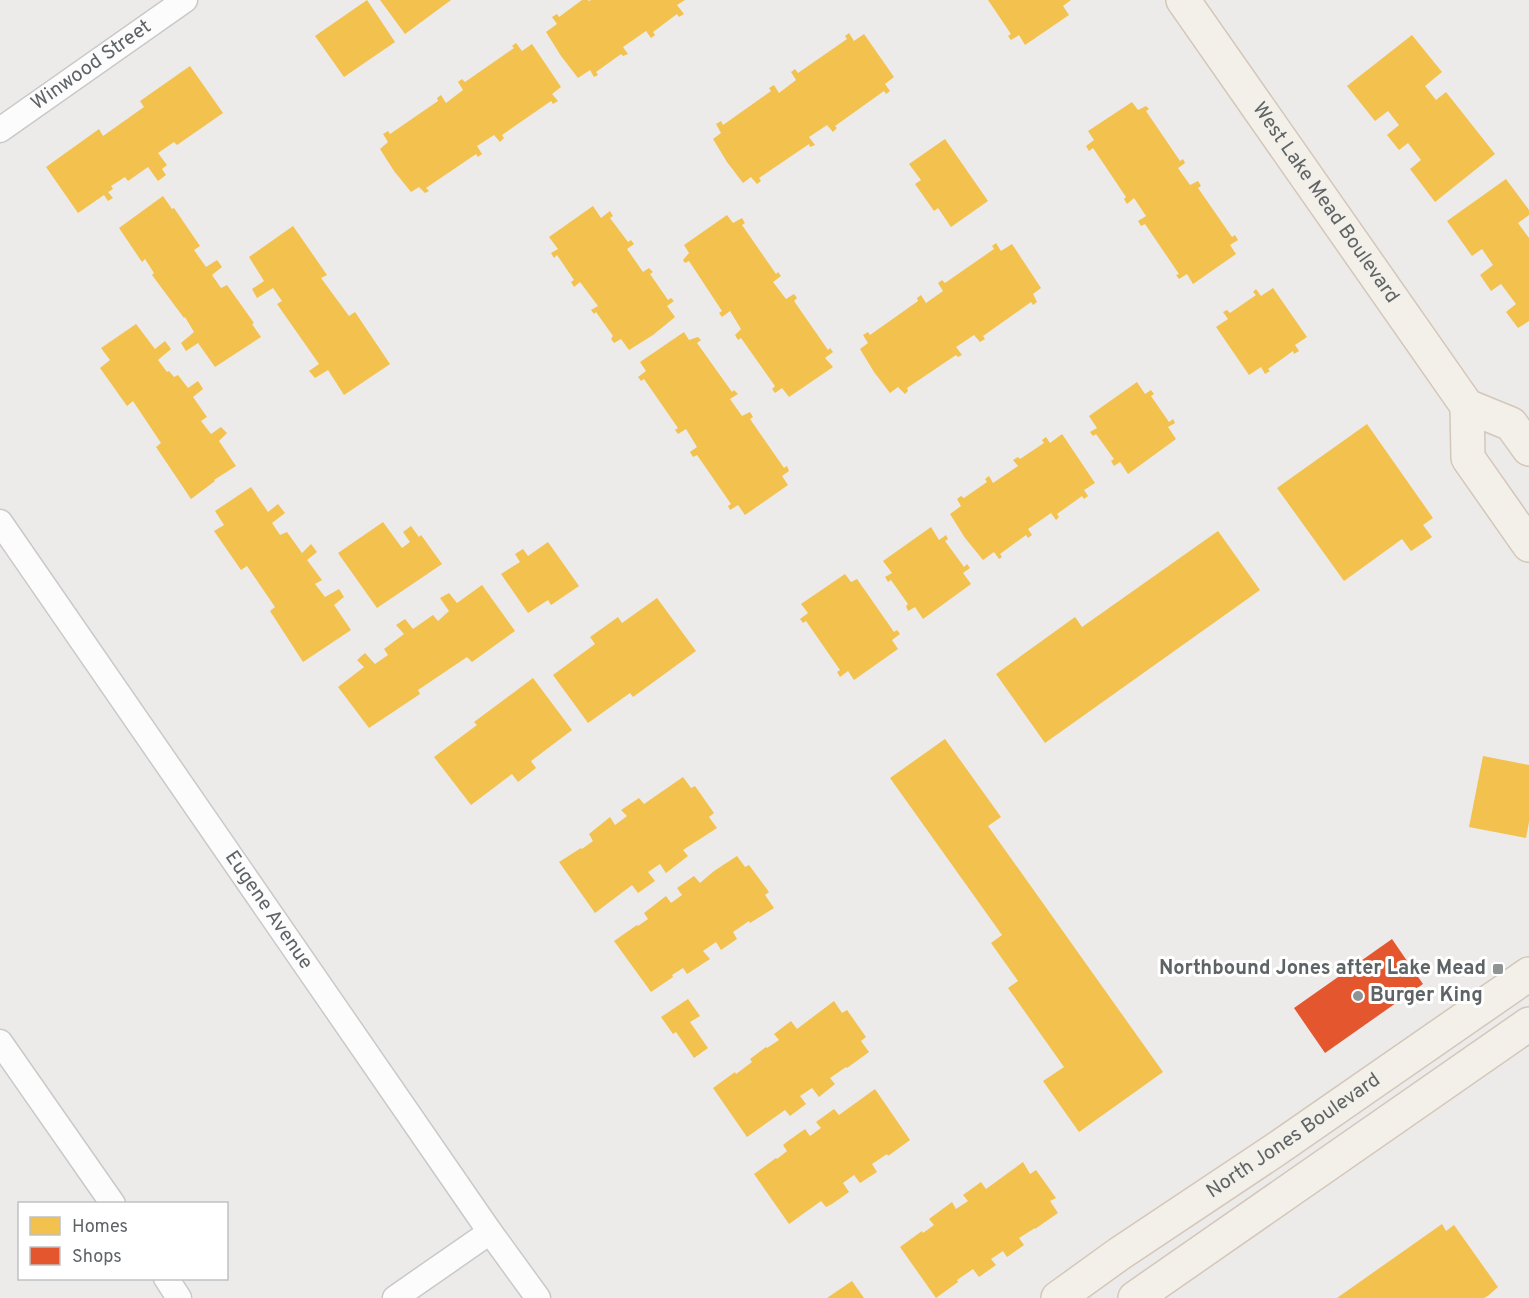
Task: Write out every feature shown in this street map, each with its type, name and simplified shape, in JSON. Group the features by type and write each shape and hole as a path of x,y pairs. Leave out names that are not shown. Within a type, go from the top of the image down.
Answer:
{"main road":[{"name":"West Lake Mead Boulevard","path":"1183,0 1467,406"},
{"path":"1529,449 1511,424 1467,406 1468,458 1529,544"},
{"name":"North Jones Boulevard","path":"1058,1298 1529,974"},
{"path":"1119,1254 1139,1295 1529,1024"}],"street":[{"name":"Winwood Street","path":"0,130 185,0"},
{"name":"Eugene Avenue","path":"0,522 490,1232 538,1298"},
{"path":"0,1042 112,1202"},
{"path":"394,1298 490,1232"},
{"path":"167,1280 179,1298"}],"building: Homes":[{"path":"367,0 395,42 344,77 315,36"},
{"path":"380,0 451,0 405,34"},
{"path":"582,0 685,0 677,5 684,14 679,17 677,14 653,32 655,35 651,38 646,31 623,47 628,54 623,56 621,54 596,72 598,75 594,77 590,70 578,78 546,32 557,24 552,17 557,14 559,17"},
{"path":"988,0 1071,0 1063,6 1069,15 1025,45 1019,35 1011,40 1008,36 1011,34"},
{"path":"849,33 854,41 864,34 894,77 885,84 890,91 886,94 884,91 835,126 837,128 833,132 827,125 809,137 815,145 810,147 809,144 759,178 761,181 757,184 751,177 743,183 713,139 721,133 716,124 721,121 723,125 771,91 769,88 774,85 779,93 796,80 791,72 795,69 798,73 847,39 845,36"},
{"path":"1412,35 1442,72 1425,86 1436,100 1446,92 1495,154 1435,202 1410,169 1421,160 1408,143 1399,150 1387,135 1399,125 1388,111 1375,121 1347,86"},
{"path":"516,43 522,51 532,44 561,87 552,94 558,101 553,104 551,101 502,135 504,138 500,142 494,135 477,146 482,154 478,157 476,154 426,188 429,191 425,193 419,187 411,192 380,149 388,142 383,134 388,131 390,134 438,101 437,98 441,95 446,103 463,90 458,82 462,79 465,82 514,48 512,46"},
{"path":"190,66 223,113 177,145 174,142 158,153 167,165 162,169 166,175 158,181 148,167 128,181 125,177 111,186 113,189 108,192 113,198 108,201 104,195 78,213 46,167 99,129 103,136 144,107 140,101"},
{"path":"1132,102 1138,110 1146,106 1149,109 1146,111 1180,161 1183,159 1185,163 1178,168 1190,185 1198,181 1201,186 1198,188 1232,237 1235,235 1238,240 1230,245 1236,254 1193,284 1187,274 1179,279 1176,275 1179,274 1145,224 1141,226 1138,221 1146,216 1134,198 1127,204 1124,199 1126,197 1093,148 1089,151 1086,146 1094,140 1088,131"},
{"path":"945,139 988,201 951,227 938,208 934,211 915,184 921,180 909,164"},
{"path":"1506,179 1529,210 1529,215 1518,223 1529,238 1529,321 1518,328 1506,312 1516,304 1501,284 1491,291 1480,275 1493,265 1482,249 1472,256 1447,221"},
{"path":"163,196 200,246 194,250 206,267 217,260 222,267 212,275 221,288 227,285 254,323 252,324 261,337 215,367 198,343 186,351 181,343 194,332 152,275 154,273 145,259 142,262 119,228"},
{"path":"593,206 601,218 610,211 613,216 610,218 628,242 631,240 634,244 627,249 643,272 649,268 653,272 650,274 668,300 671,298 674,301 667,306 675,317 653,335 629,350 621,339 614,343 611,339 613,336 596,312 594,314 591,310 598,306 580,282 574,287 571,282 574,280 557,255 554,258 551,253 558,249 549,237"},
{"path":"727,215 733,223 742,218 745,223 742,225 776,274 778,272 781,276 773,282 786,299 794,294 797,298 794,301 828,350 830,348 833,352 825,358 833,367 789,397 782,388 775,393 772,389 775,386 741,338 738,340 735,335 741,329 730,311 722,317 719,313 722,311 689,261 685,263 683,260 689,253 684,245"},
{"path":"293,226 327,275 321,278 349,316 355,312 390,364 344,395 328,370 315,378 309,371 319,364 277,304 282,301 273,288 257,298 252,289 264,281 249,257"},
{"path":"996,243 1001,251 1012,244 1041,288 1033,294 1037,302 1033,305 1031,302 983,336 985,339 980,342 974,335 956,347 962,355 958,357 956,355 907,388 908,391 905,394 898,387 890,393 860,349 868,343 863,335 868,332 870,335 918,301 917,298 921,295 926,303 943,291 938,283 942,280 945,283 994,249 992,246"},
{"path":"1273,288 1307,337 1295,345 1299,351 1294,354 1293,351 1268,369 1270,371 1265,374 1261,367 1249,375 1216,327 1228,319 1223,312 1227,310 1230,313 1256,295 1253,292 1256,289 1261,296"},
{"path":"136,324 155,349 165,341 171,349 158,360 167,372 169,371 174,377 178,375 188,388 198,381 203,389 193,397 207,417 201,421 211,434 221,427 227,433 219,441 236,466 191,499 156,447 161,443 133,401 127,406 100,368 110,360 101,348"},
{"path":"684,332 689,340 698,337 701,340 697,343 732,392 734,390 738,394 730,399 742,416 750,412 753,417 750,419 784,468 787,466 789,471 782,476 788,485 745,515 738,505 730,510 728,506 731,504 697,455 693,457 690,452 697,447 686,429 678,434 675,430 678,428 644,379 641,381 638,377 646,371 640,362"},
{"path":"1137,382 1145,394 1151,390 1154,394 1151,396 1169,422 1173,419 1175,423 1168,427 1176,439 1128,474 1120,462 1114,466 1111,461 1114,459 1096,434 1093,436 1090,432 1097,428 1089,416"},
{"path":"1367,424 1433,518 1423,525 1432,537 1411,551 1402,539 1344,581 1277,488"},
{"path":"1062,434 1095,483 1084,490 1088,496 1084,499 1082,496 1057,514 1059,517 1056,520 1051,513 1028,529 1032,535 1028,538 1026,535 1000,554 1002,557 999,559 994,552 983,560 965,538 950,514 961,506 957,499 961,496 964,498 987,482 985,479 989,476 993,483 1018,466 1013,460 1018,457 1020,459 1044,443 1042,440 1046,437 1050,443"},
{"path":"251,487 268,512 278,504 285,513 272,523 280,535 287,532 302,553 311,544 317,552 307,560 322,580 315,584 325,597 339,589 344,597 334,605 351,630 303,662 270,611 275,607 247,566 241,570 214,531 224,525 215,511"},
{"path":"383,522 402,548 410,542 403,532 411,526 419,537 421,535 442,564 377,608 338,553"},
{"path":"931,527 939,540 946,535 948,539 945,541 964,567 967,564 970,568 963,573 971,584 923,619 915,607 908,611 906,606 908,604 891,580 888,582 885,577 892,573 883,561"},
{"path":"1218,531 1260,590 1045,743 996,674 1075,617 1082,627"},
{"path":"548,542 579,586 551,605 548,600 528,613 501,574 520,562 515,554 523,549 528,556"},
{"path":"845,574 851,582 857,579 894,632 897,630 900,634 892,640 898,649 854,680 848,671 840,677 837,672 840,670 806,621 803,623 800,619 808,613 801,604"},
{"path":"482,585 515,631 472,662 467,657 418,690 420,694 369,728 338,687 364,667 357,660 365,653 375,664 388,655 384,649 404,634 396,625 405,619 413,629 433,615 438,621 449,611 440,598 449,593 457,603"},
{"path":"657,598 696,651 633,697 630,693 588,723 553,675 595,644 590,637 618,617 622,623"},
{"path":"533,678 572,730 531,761 536,768 518,782 512,774 471,805 434,757 477,725 474,722"},
{"path":"945,739 1001,817 988,826 1163,1072 1079,1132 1043,1081 1064,1067 1008,988 1018,981 991,943 1002,935 890,778"},
{"path":"1483,756 1529,765 1529,822 1526,838 1469,827"},
{"path":"683,777 691,788 695,786 714,813 709,817 717,828 683,850 688,856 666,873 660,864 648,872 655,881 638,893 632,885 595,913 559,862 593,841 589,834 610,817 615,825 627,816 621,810 639,798 644,804"},
{"path":"737,856 745,867 749,865 769,892 765,895 774,908 733,932 737,939 721,950 716,942 703,951 710,959 687,974 683,968 651,992 614,941 648,919 644,913 666,896 671,903 682,895 677,888 694,876 700,883"},
{"path":"688,999 700,1016 690,1022 708,1048 694,1058 676,1032 673,1034 661,1017"},
{"path":"834,1001 842,1013 847,1010 866,1037 861,1041 869,1052 830,1078 835,1084 819,1097 812,1088 800,1096 806,1104 790,1116 785,1110 747,1137 713,1088 735,1072 736,1074 752,1062 750,1059 779,1040 774,1034 791,1021 797,1029"},
{"path":"875,1089 910,1140 872,1164 877,1172 860,1183 854,1175 843,1183 849,1192 832,1204 826,1207 821,1201 789,1224 754,1174 787,1151 783,1145 805,1129 810,1136 821,1128 816,1122 834,1109 839,1115"},
{"path":"1023,1162 1030,1174 1036,1170 1056,1198 1050,1201 1058,1213 1019,1238 1024,1245 1007,1257 1003,1251 991,1259 996,1265 979,1277 973,1269 936,1298 900,1247 934,1225 929,1219 952,1202 956,1209 968,1201 963,1195 981,1182 986,1189"},
{"path":"1442,1224 1446,1231 1454,1225 1498,1287 1489,1295 1484,1298 1337,1298"},
{"path":"852,1281 864,1298 827,1298"}],"building: Shops":[{"name":"Burger King","path":"1392,939 1423,984 1325,1053 1294,1008"}],"place":[{"name":"Northbound Jones after Lake Mead","path":"1498,969"},
{"name":"Burger King","path":"1358,996"}]}
